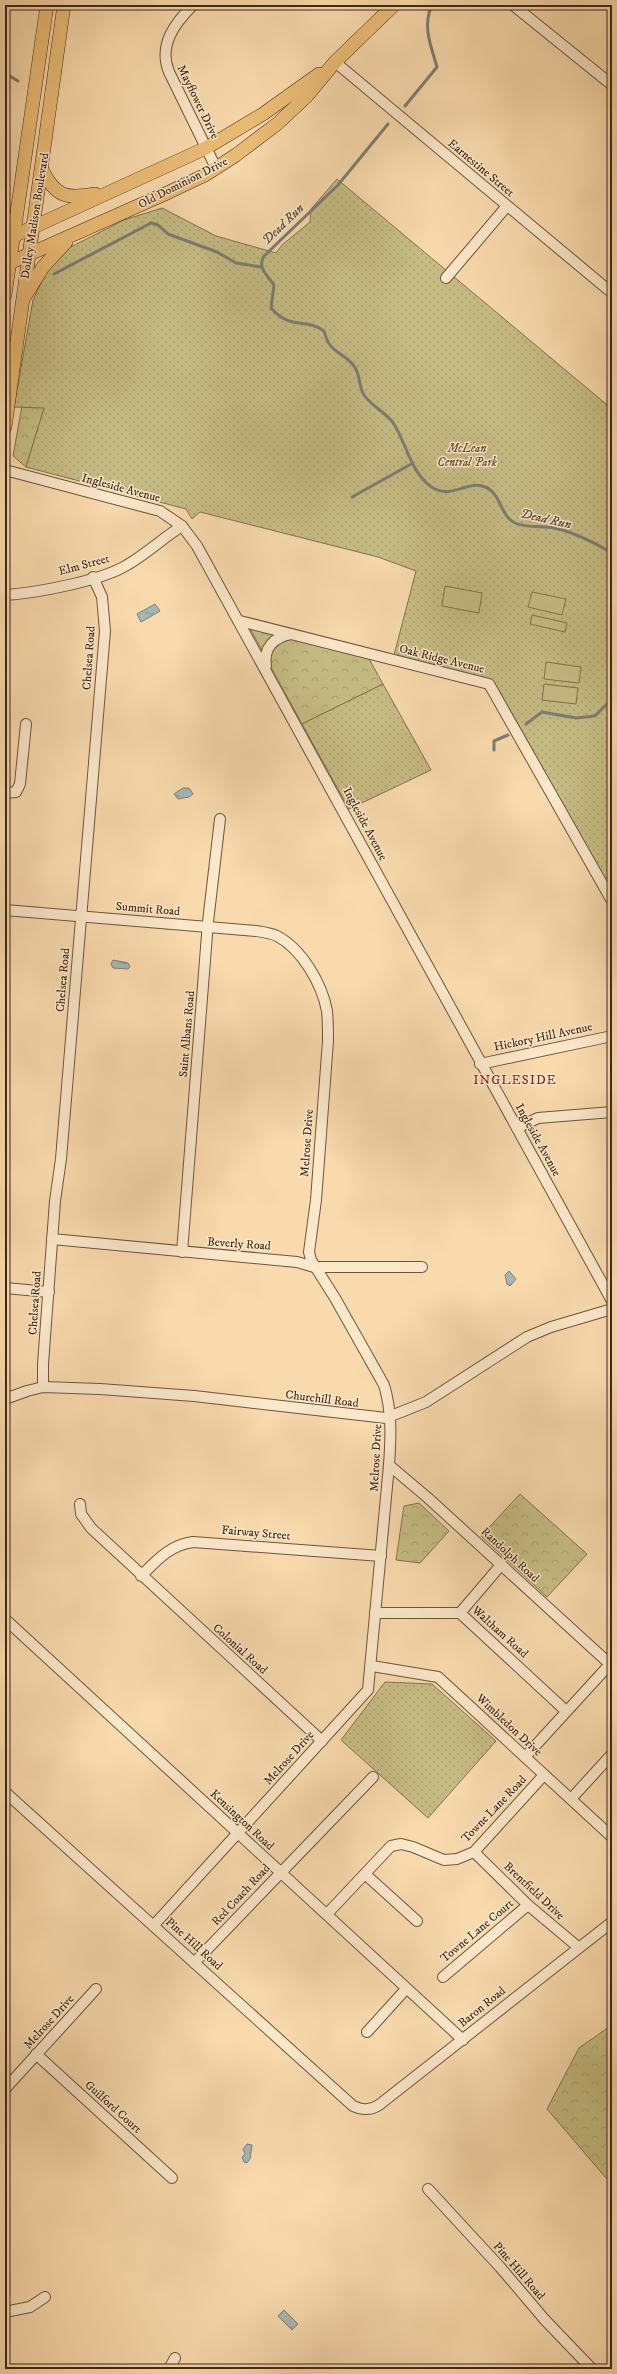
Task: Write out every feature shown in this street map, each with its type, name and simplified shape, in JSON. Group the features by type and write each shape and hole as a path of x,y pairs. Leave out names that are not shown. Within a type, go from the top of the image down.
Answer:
{"main road":[{"name":"Dolley Madison Boulevard","path":"5,295 9,238 46,5"},
{"name":"Dolley Madison Boulevard","path":"5,427 64,5"},
{"name":"Old Dominion Drive","path":"7,264 167,193 216,168 247,148 277,124 306,97 335,62 394,5"},
{"name":"Old Dominion Drive","path":"9,238 206,148 276,105 335,62"},
{"path":"42,170 52,187 64,195 78,197 111,192"},
{"path":"22,303 42,267 72,236"}],"street":[{"name":"Mayflower Drive","path":"193,5 173,28 166,48 166,60 169,72 216,168"},
{"path":"513,5 612,85"},
{"name":"Earnestine Street","path":"335,62 612,293"},
{"path":"446,278 508,206"},
{"name":"Ingleside Avenue","path":"5,470 160,511 182,526 197,546 267,670 480,1064 612,1301"},
{"name":"Elm Street","path":"5,595 94,578 127,565 182,526"},
{"name":"Chelsea Road","path":"43,1387 42,1364 52,1240 82,916 105,631 102,597 94,578"},
{"name":"Oak Ridge Avenue","path":"240,621 489,684 612,901"},
{"path":"267,670 266,654 271,643 282,636 292,634"},
{"path":"5,793 16,792 20,784 26,724"},
{"name":"Saint Albans Road","path":"182,1252 209,927 208,922 220,819"},
{"name":"Summit Road","path":"5,910 256,931 271,934 286,942"},
{"name":"Melrose Drive","path":"154,1925 368,1690 372,1666 375,1613 389,1465 391,1417 384,1385 335,1298 314,1267 309,1252 316,1200 328,1041 328,1017 324,1000 317,983 306,964 286,942"},
{"name":"Hickory Hill Avenue","path":"480,1064 612,1036"},
{"path":"516,1128 538,1118 612,1112"},
{"name":"Beverly Road","path":"52,1240 297,1262 314,1267 422,1267"},
{"path":"5,1288 49,1292"},
{"name":"Churchill Road","path":"5,1400 27,1390 43,1387 131,1390 376,1418 391,1417 426,1402 527,1337 558,1325 612,1309"},
{"name":"Randolph Road","path":"389,1465 428,1498 611,1665"},
{"name":"Colonial Road","path":"80,1504 81,1514 86,1523 141,1576 322,1741"},
{"name":"Fairway Street","path":"141,1576 163,1554 173,1548 193,1542 381,1556"},
{"path":"460,1613 501,1565"},
{"name":"Waltham Road","path":"375,1613 460,1613 566,1711"},
{"name":"Kensington Road","path":"5,1619 237,1834 327,1914 406,1989 463,2040"},
{"name":"Towne Lane Road","path":"525,1757 566,1711 611,1665"},
{"name":"Wimbledon Drive","path":"372,1666 438,1677 612,1837"},
{"path":"571,1798 612,1754"},
{"name":"Towne Lane Road","path":"327,1914 391,1846 401,1844 413,1847 444,1860 457,1859 474,1852 544,1775"},
{"name":"Red Coach Road","path":"194,1963 373,1777"},
{"name":"Pine Hill Road","path":"5,1792 353,2106 367,2110"},
{"name":"Brentfield Drive","path":"474,1852 528,1905 578,1948"},
{"path":"365,1874 417,1921"},
{"name":"Towne Lane Court","path":"443,1977 528,1905"},
{"name":"Baron Road","path":"367,2110 379,2105 612,1922"},
{"name":"Melrose Drive","path":"5,2089 96,1989"},
{"path":"367,2032 406,1989"},
{"name":"Guilford Court","path":"36,2054 172,2178"},
{"name":"Pine Hill Road","path":"428,2189 500,2267 545,2320 592,2369"},
{"path":"5,2312 30,2307 45,2297"},
{"path":"169,2369 175,2358"}],"green space":[{"name":"McLean Central Park","path":"337,179 612,409 612,890 495,685 394,655 416,571 378,557 200,512 192,519 186,509 26,467 44,408 14,407 33,300 41,283 43,272 51,257 124,220 162,208 216,236 276,253 282,245 310,222 311,209"},
{"path":"23,400 45,406 26,467 13,456"},
{"path":"445,586 482,593 479,613 442,606"},
{"path":"532,592 566,599 562,615 528,607"},
{"path":"532,615 567,623 565,632 530,624"},
{"path":"247,623 368,657 383,684 302,724"},
{"path":"546,662 581,667 579,683 544,679"},
{"path":"383,684 431,770 349,809 302,724"},
{"path":"544,684 578,688 576,704 542,700"},
{"path":"520,1494 587,1554 547,1597 481,1536"},
{"path":"419,1503 449,1531 420,1563 396,1560 404,1506"},
{"path":"385,1682 432,1684 496,1741 428,1818 341,1740"},
{"path":"612,2025 612,2185 547,2109 579,2048"}],"water":[{"path":"155,604 160,611 141,622 137,614"},
{"path":"183,788 189,788 193,794 189,797 178,799 174,794"},
{"path":"113,960 128,963 130,967 128,969 113,968 111,964"},
{"path":"509,1271 516,1279 510,1286 507,1284 505,1275"},
{"path":"247,2144 252,2145 250,2159 247,2163 244,2162 242,2157 245,2154 243,2149"},
{"path":"284,2310 298,2324 292,2330 278,2316"}],"waterway":[{"name":"Dead Run","path":"405,106 437,67 428,36 429,13 432,5"},
{"path":"5,73 18,81"},
{"name":"Dead Run","path":"388,124 338,185 264,256 262,260 262,267 274,285 271,308 285,319 292,322 311,325 324,331 333,349 350,361 356,369 362,392 367,399 394,424 415,469 427,484 435,489 448,492 479,485 485,487 494,494 506,515 515,523 524,526 550,527 569,532 599,545 612,553"},
{"path":"54,274 151,223 158,225 168,234 217,252 236,263 261,267"},
{"path":"352,497 413,463"},
{"path":"526,724 542,712 576,718 595,716 612,699"},
{"path":"494,750 494,741 508,735"}],"district":[{"name":"INGLESIDE","path":"515,1080"}]}
